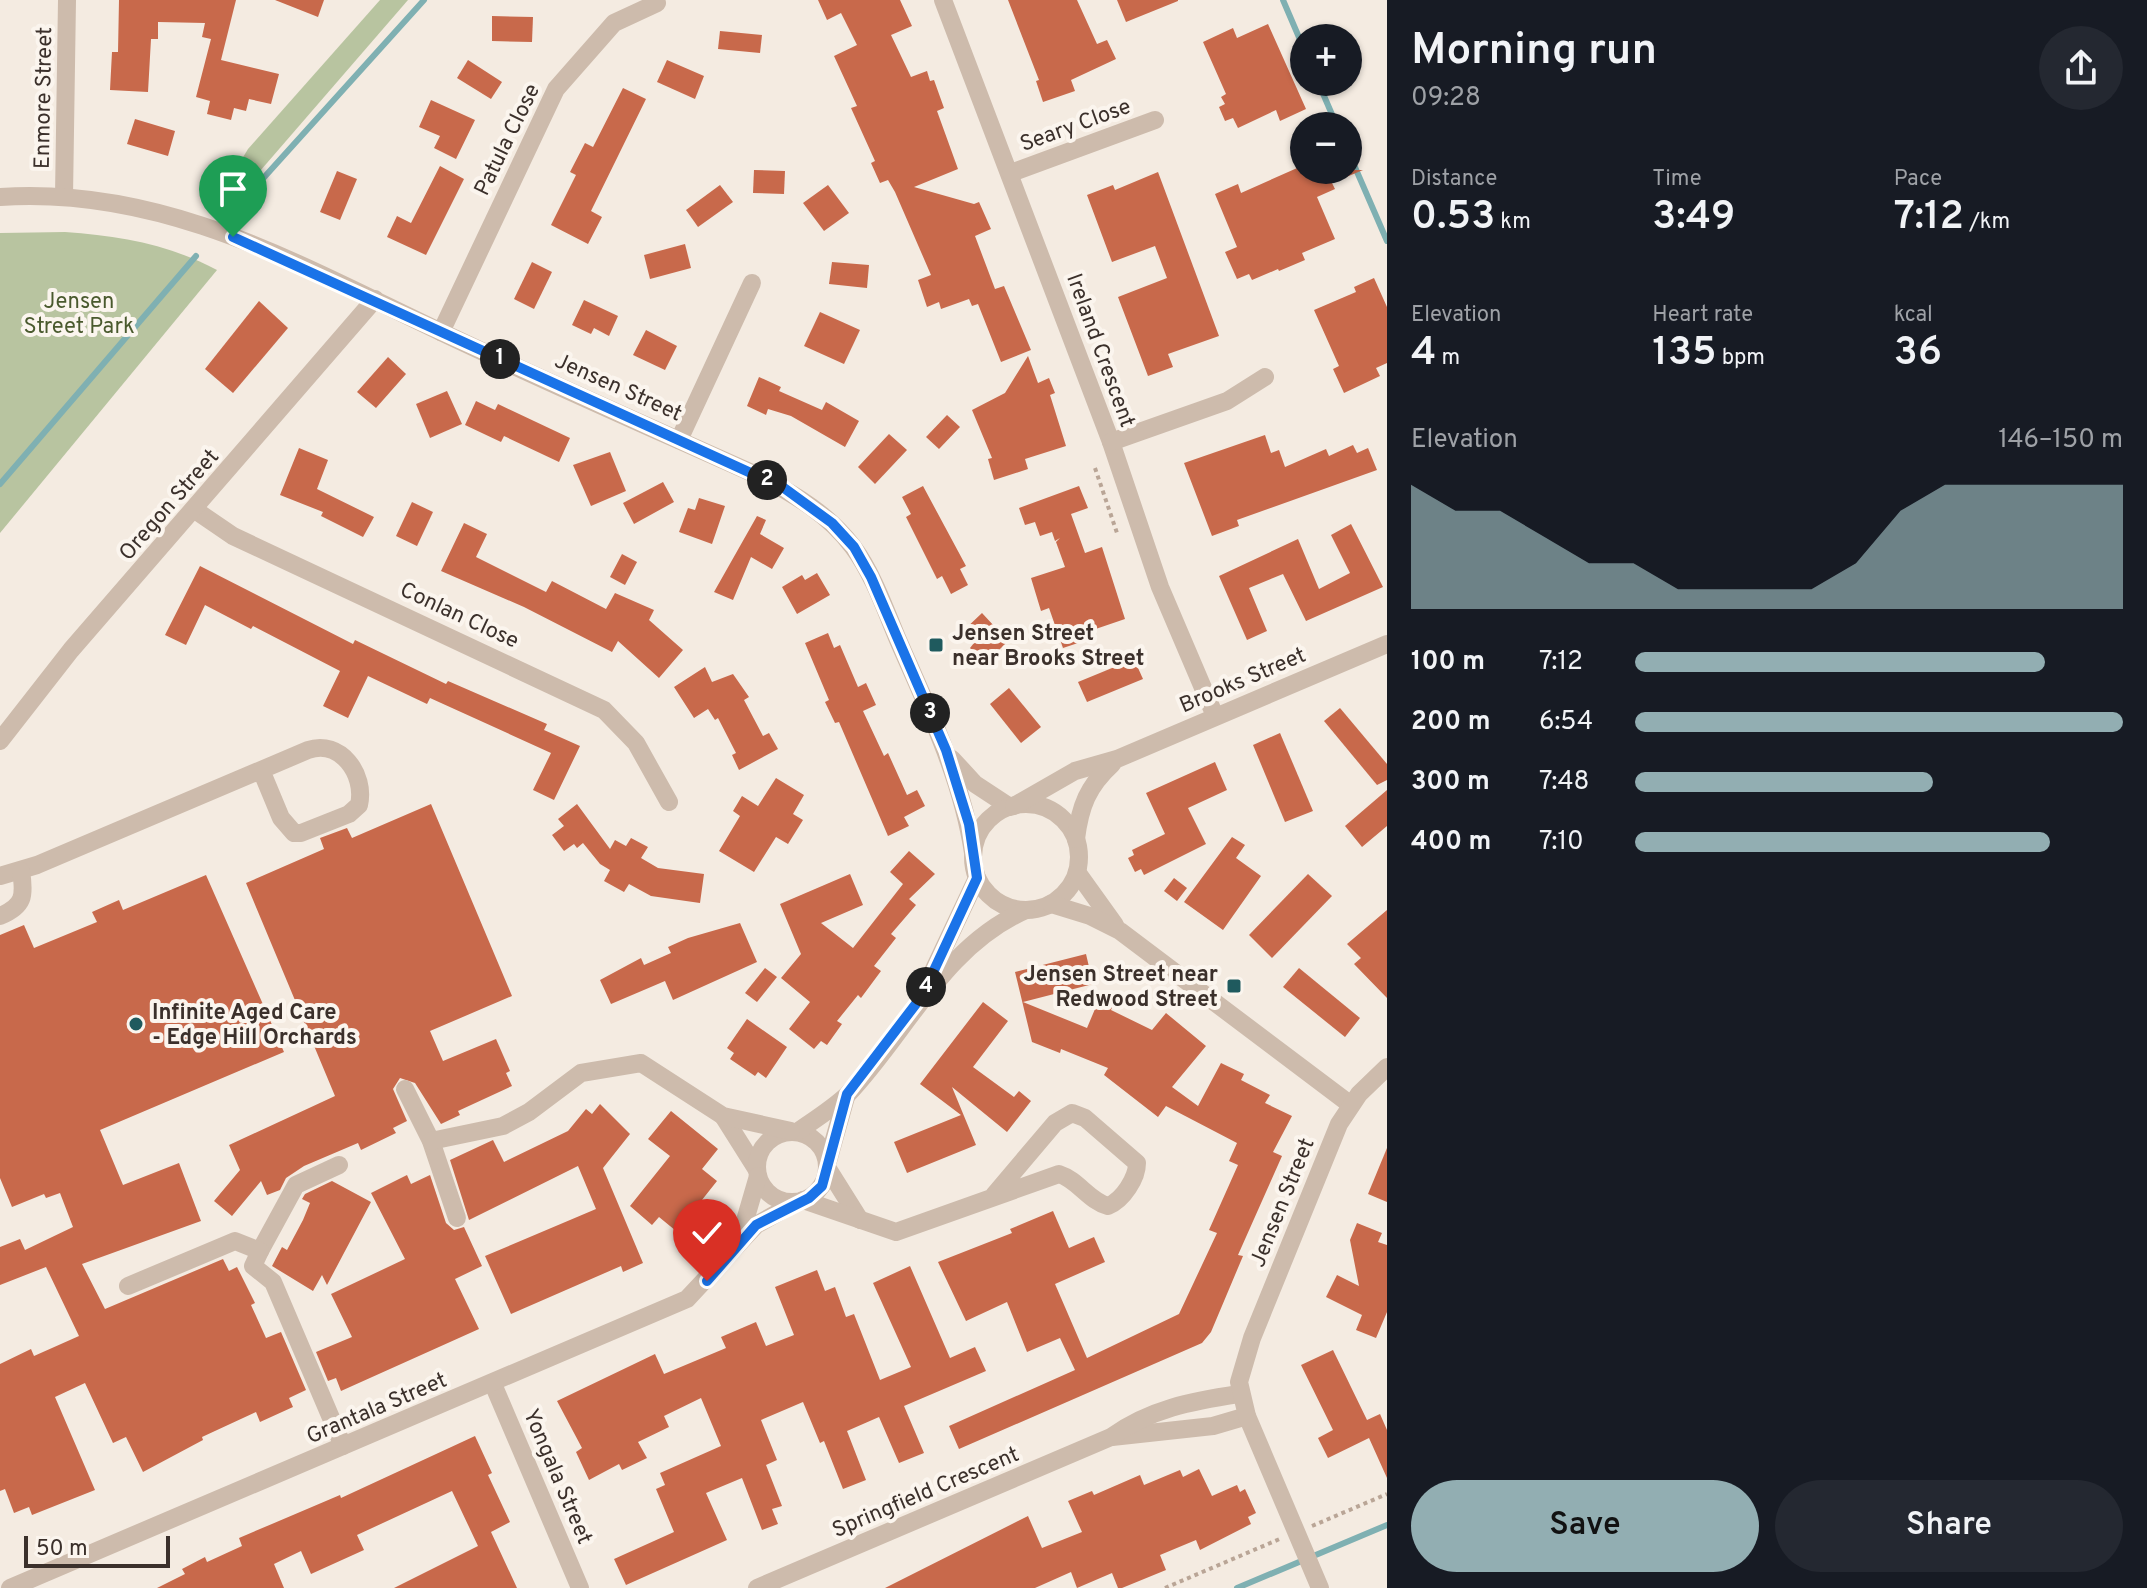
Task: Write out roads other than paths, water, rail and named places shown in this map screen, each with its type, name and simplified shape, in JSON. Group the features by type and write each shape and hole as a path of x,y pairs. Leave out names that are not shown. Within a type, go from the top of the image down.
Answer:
{"street":[{"name":"Enmore Street","path":"64,196 67,0"},
{"name":"Ireland Crescent","path":"943,0 1111,442 1160,587 1215,716"},
{"name":"Patula Close","path":"441,332 556,89 614,23 657,3"},
{"name":"Seary Close","path":"1011,173 1155,120"},
{"name":"Jensen Street","path":"0,197 95,197 175,215 375,299 793,494 843,534 871,577 946,750 969,824 973,853"},
{"path":"679,440 752,283"},
{"name":"Oregon Street","path":"0,741 71,650 375,299"},
{"path":"1111,442 1227,401 1265,377"},
{"name":"Conlan Close","path":"195,510 233,536 604,710 636,743 669,802"},
{"name":"Brooks Street","path":"1012,806 1075,771 1117,759 1387,644"},
{"path":"0,876 21,871 311,748 330,748 348,761 361,791 360,803 349,814 294,833 284,823 261,770"},
{"name":"Jensen Street","path":"946,750 961,772 1012,806"},
{"name":"Brooks Street","path":"1076,839 1081,804 1117,759"},
{"path":"758,1173 758,1159 766,1143 779,1134 794,1131 847,1094 922,996 997,926 1026,910 1051,904 1064,894 1077,872 1079,855 1076,839 1068,824 1048,809 1012,806 988,821 973,853 977,878 993,899 1009,907 1026,910"},
{"path":"0,867 21,871"},
{"path":"0,916 16,909 22,900 21,871"},
{"path":"1077,872 1120,931"},
{"path":"922,996 977,878"},
{"path":"1051,904 1090,916 1120,931 1351,1105"},
{"path":"431,1141 503,1126 529,1112 581,1073 624,1063 641,1063 652,1067 723,1116 794,1131 818,1142 828,1166 860,1220"},
{"name":"Jensen Street","path":"1317,1582 1239,1394 1242,1365 1339,1124 1351,1105 1387,1067"},
{"path":"405,1089 431,1141 457,1218"},
{"path":"800,1201 822,1186 847,1094"},
{"path":"723,1116 775,1198 800,1201 884,1231 907,1231 994,1195 1059,1174 1108,1206 1121,1196 1136,1173 1137,1163 1085,1118 1072,1113 1055,1123 994,1195"},
{"path":"339,1165 296,1185 253,1266 273,1282 343,1446"},
{"name":"Grantala Street","path":"739,1241 758,1173"},
{"name":"Grantala Street","path":"10,1588 687,1299 723,1264 739,1241 756,1225 800,1201"},
{"path":"128,1286 235,1241 260,1251"},
{"name":"Yongala Street","path":"493,1384 580,1588"},
{"name":"Springfield Crescent","path":"757,1588 1111,1437 1135,1420 1160,1410 1239,1394"},
{"name":"Springfield Crescent","path":"1111,1437 1213,1426 1247,1416"}],"waterway":[{"path":"240,204 424,0"},
{"path":"1283,0 1293,24"},
{"path":"1324,96 1331,112"},
{"path":"1362,183 1387,241"},
{"path":"0,484 196,256"},
{"path":"1237,1588 1387,1525"}],"place":[{"name":"Jensen Street near Brooks Street","path":"936,645"},
{"name":"Jensen Street near Redwood Street","path":"1234,986"},
{"name":"Infinite Aged Care - Edge Hill Orchards","path":"136,1024"}],"park label":[{"name":"Jensen Street Park","path":"79,312"}]}
